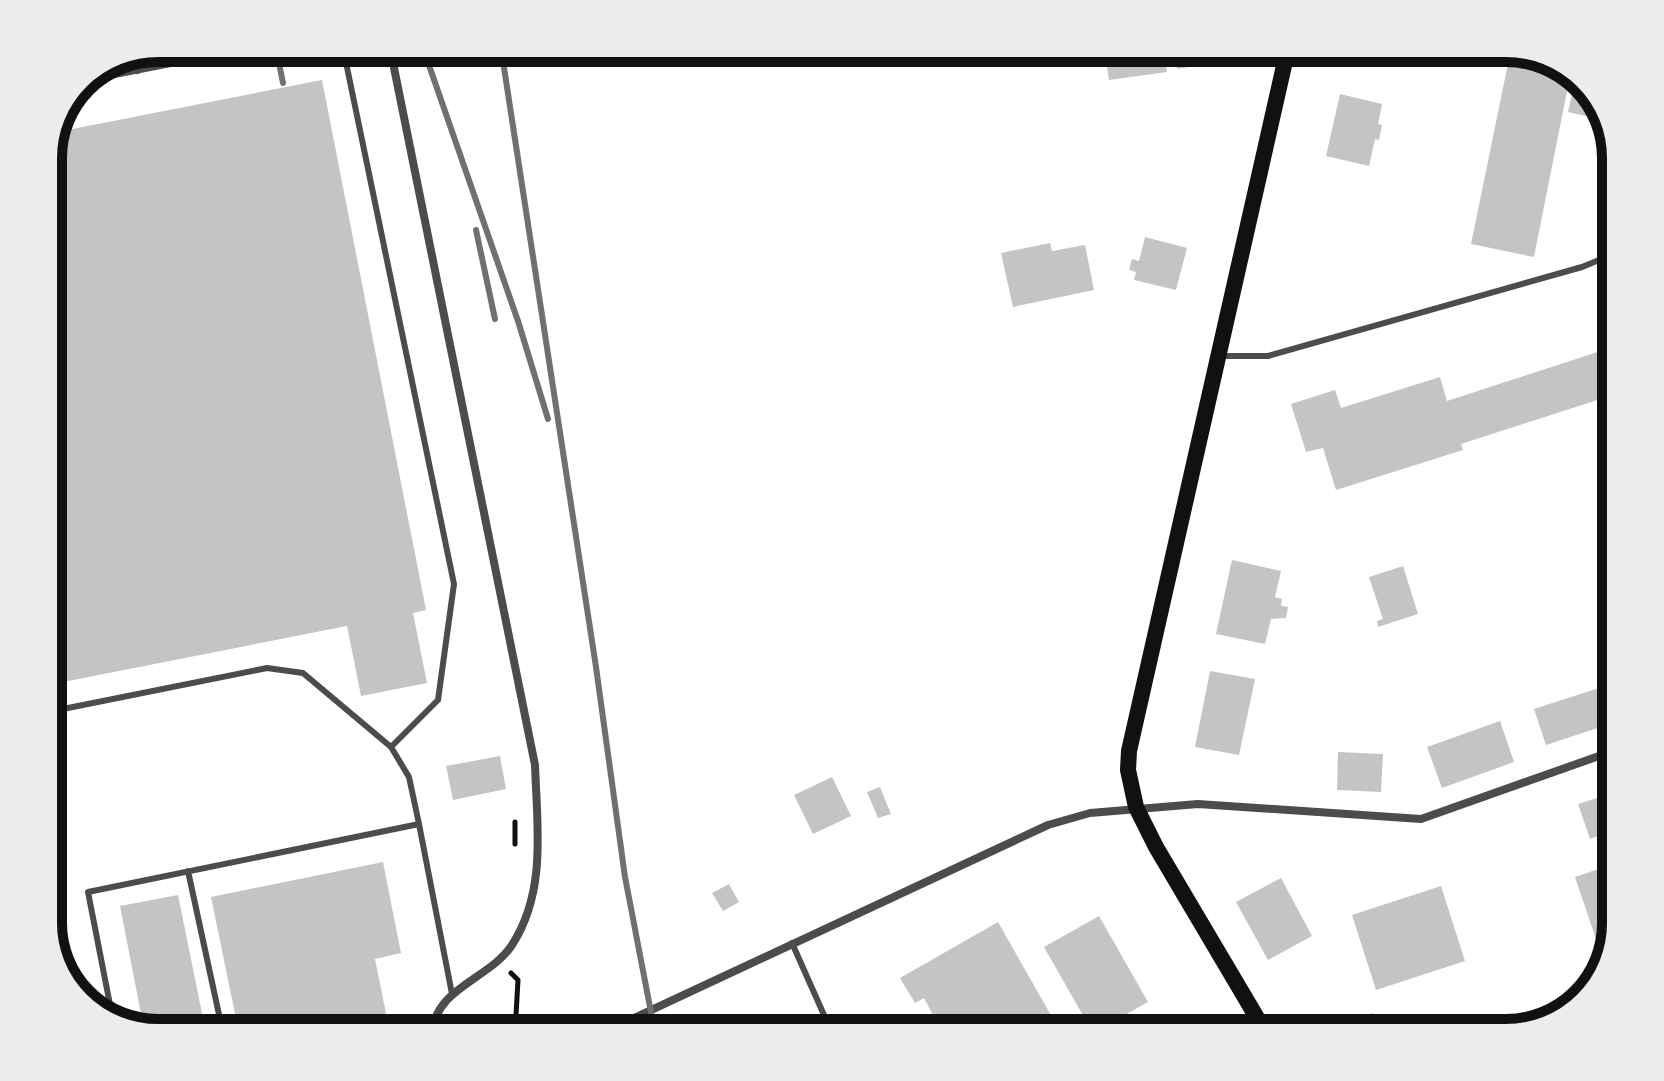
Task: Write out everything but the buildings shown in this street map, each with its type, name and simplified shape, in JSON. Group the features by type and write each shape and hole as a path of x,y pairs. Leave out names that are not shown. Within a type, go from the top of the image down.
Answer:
{"main road":[{"path":"1258,1019 1156,847 1136,807 1128,770 1129,751 1285,62"}],"street":[{"path":"393,62 535,765 539,860 531,906 512,946 452,994 433,1019"},
{"path":"632,1019 1048,825 1090,813 1198,804 1421,819 1602,755"}],"lane":[{"path":"108,77 183,62"},
{"path":"346,62 454,584 438,700 391,747"},
{"path":"137,65 138,71"},
{"path":"1218,356 1268,356 1602,259"},
{"path":"62,709 267,668 303,673 391,747 409,777 452,994"},
{"path":"110,1006 88,892 419,824"},
{"path":"188,871 220,1019"},
{"path":"792,943 826,1019"}],"path":[{"path":"499,959 518,980 516,1019"}],"railway":[{"path":"279,62 283,83"},
{"path":"428,62 518,321 548,419"},
{"path":"503,62 625,877 652,1019"},
{"path":"476,230 495,319"}]}
